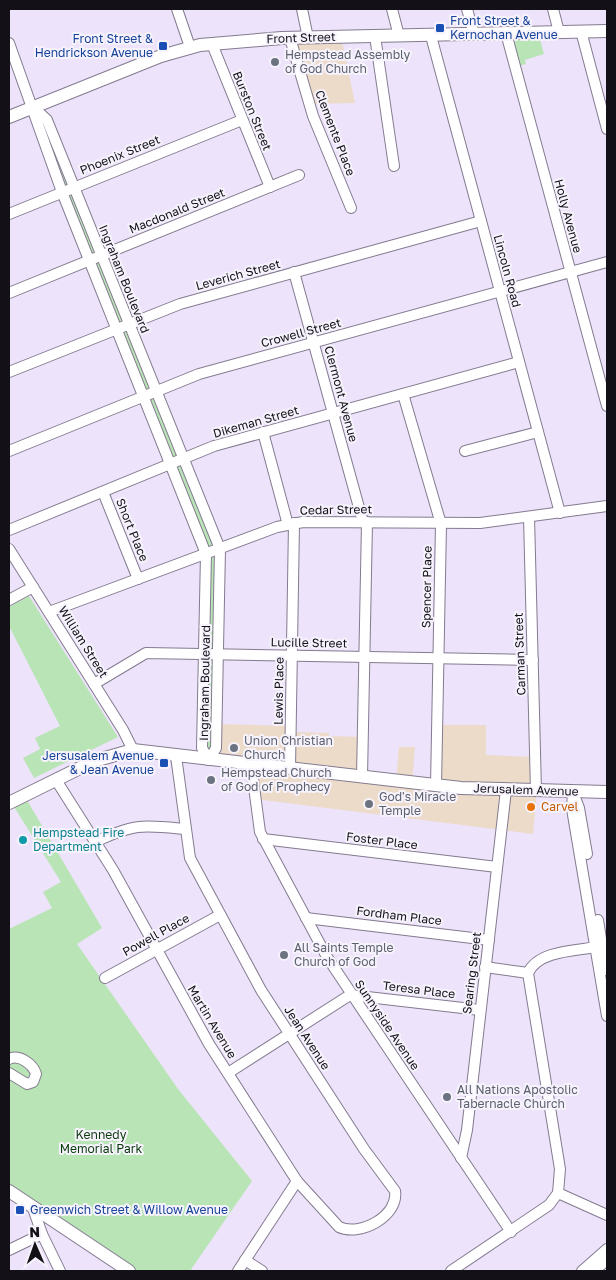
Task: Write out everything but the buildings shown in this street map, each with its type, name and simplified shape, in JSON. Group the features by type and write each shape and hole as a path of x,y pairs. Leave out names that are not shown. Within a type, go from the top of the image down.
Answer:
{"main road":[{"name":"Front Street","path":"9,117 161,56 190,47 290,38 431,36 607,30"},
{"name":"Jerusalem Avenue","path":"9,803 94,761 133,750 436,786 506,790 607,792"},
{"path":"9,1191 129,1271"}],"street":[{"path":"177,9 190,47"},
{"path":"302,9 308,38"},
{"path":"392,9 398,36"},
{"path":"467,9 474,34"},
{"path":"553,9 559,32"},
{"path":"581,31 607,129"},
{"name":"Holly Avenue","path":"506,33 607,406"},
{"path":"375,36 394,166"},
{"name":"Lincoln Road","path":"431,36 560,513"},
{"name":"Clemente Place","path":"290,38 307,98 351,208"},
{"path":"9,43 33,108"},
{"name":"Burston Street","path":"212,44 270,187"},
{"name":"Ingraham Boulevard","path":"33,108 47,120 220,549 216,748 209,760 202,748 206,554 62,192 36,124 33,108"},
{"name":"Phoenix Street","path":"9,214 242,120"},
{"name":"Macdonald Street","path":"9,293 299,175"},
{"name":"Leverich Street","path":"9,372 180,304 481,221"},
{"name":"Crowell Street","path":"9,451 144,398 198,374 607,262"},
{"name":"Clermont Avenue","path":"294,272 365,522 365,656 362,777"},
{"name":"Dikeman Street","path":"9,530 214,446 519,362"},
{"name":"Spencer Place","path":"403,394 441,524 436,786"},
{"name":"Lewis Place","path":"263,432 291,524 292,655 290,769"},
{"path":"466,451 538,432"},
{"name":"Short Place","path":"103,492 138,579"},
{"name":"Cedar Street","path":"49,612 291,524 365,522 480,524 607,506"},
{"name":"Carman Street","path":"528,517 536,791"},
{"name":"William Street","path":"9,549 133,750"},
{"path":"9,600 34,587"},
{"name":"Lucille Street","path":"94,684 146,653 533,660"},
{"name":"Jean Avenue","path":"176,756 190,858 261,990 364,1150 392,1185 395,1200 386,1215 362,1229 347,1231 333,1221 297,1181"},
{"name":"Sunnyside Avenue","path":"251,764 259,827 263,839 306,918 350,994 511,1232"},
{"name":"Martin Avenue","path":"56,780 95,842 198,1026 297,1181"},
{"name":"Searing Street","path":"461,1158 467,1130 506,790"},
{"path":"573,792 572,809 586,868 599,947 607,1016"},
{"path":"95,842 124,829 141,825 185,829"},
{"name":"Foster Place","path":"263,839 497,867"},
{"name":"Powell Place","path":"105,978 220,915"},
{"name":"Fordham Place","path":"306,918 489,940"},
{"path":"451,1271 545,1209 558,1193 560,1169 528,973 535,963 546,957 599,947"},
{"path":"599,947 607,976"},
{"path":"485,967 528,973"},
{"path":"228,1073 350,994"},
{"name":"Teresa Place","path":"350,994 480,1010"},
{"path":"9,1059 14,1057 20,1058 36,1071 35,1080 30,1083 24,1083 12,1075 9,1087"},
{"path":"445,1134 458,1136 467,1130"},
{"path":"238,1271 297,1181"},
{"path":"558,1193 607,1215"},
{"path":"33,1208 42,1234 60,1271"},
{"path":"9,1250 42,1234"},
{"path":"582,1271 607,1249"},
{"path":"245,1260 262,1271"},
{"path":"594,1271 607,1260"}],"shaded area":[{"path":"341,37 355,103 309,104 290,38"},
{"path":"216,724 291,726 291,732 329,733 329,736 363,737 362,777 396,781 399,747 415,747 412,783 435,786 437,725 486,725 486,755 536,757 537,791 533,834 255,799 251,765 209,760"}],"green space":[{"path":"538,32 544,54 525,60 526,64 515,67 506,33"},
{"path":"47,120 220,549 216,748 209,760 202,748 206,554 36,124"},
{"path":"29,596 118,737 34,778 23,758 40,749 35,738 60,726 9,626 9,607"},
{"name":"Kennedy Memorial Park","path":"24,795 102,928 77,944 178,1089 252,1181 190,1271 129,1271 9,1191 9,929 52,908 43,892 61,882 11,802"}],"place":[{"name":"Front Street & Kernochan Avenue","path":"440,28"},
{"name":"Front Street & Hendrickson Avenue","path":"163,46"},
{"name":"Hempstead Assembly of God Church","path":"275,62"},
{"name":"Union Christian Church","path":"234,748"},
{"name":"Jersusalem Avenue & Jean Avenue","path":"164,763"},
{"name":"Hempstead Church of God of Prophecy","path":"211,780"},
{"name":"God's Miracle Temple","path":"369,804"},
{"name":"Carvel","path":"531,807"},
{"name":"Hempstead Fire Department","path":"23,840"},
{"name":"All Saints Temple Church of God","path":"284,955"},
{"name":"All Nations Apostolic Tabernacle Church","path":"447,1097"},
{"name":"Greenwich Street & Willow Avenue","path":"20,1210"}]}
